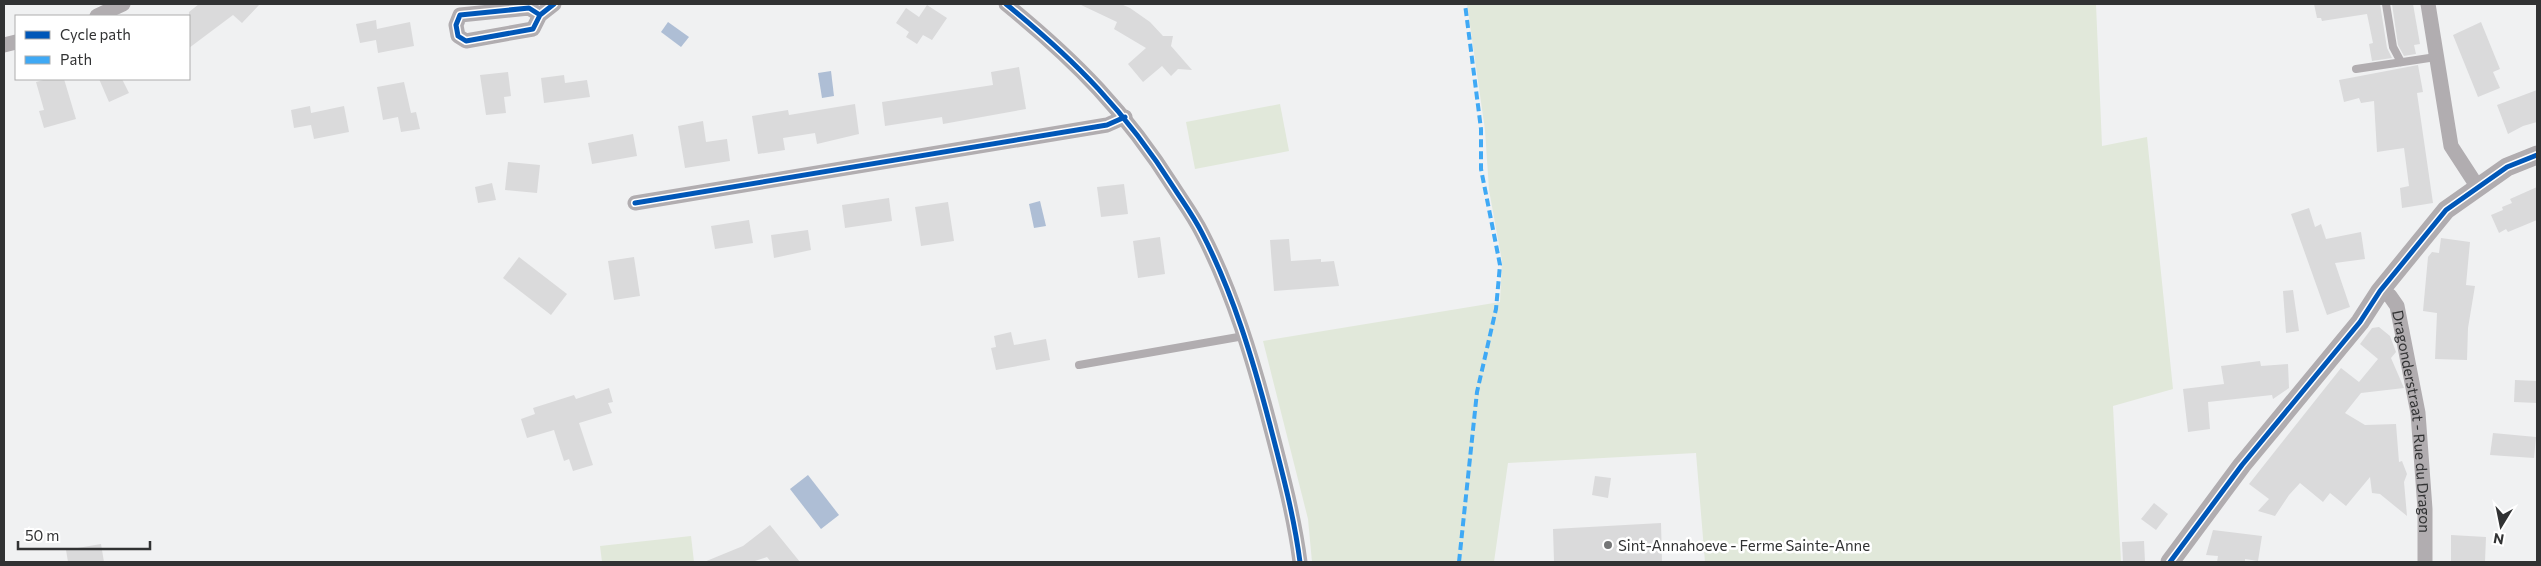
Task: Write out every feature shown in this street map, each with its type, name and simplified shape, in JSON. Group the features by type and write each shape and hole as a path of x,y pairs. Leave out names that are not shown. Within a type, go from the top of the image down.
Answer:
{"street":[{"path":"99,15 123,4"},
{"path":"540,15 529,8 460,15 456,25 458,36 466,41 533,28 540,15 554,4"},
{"path":"1006,4 1081,68 1125,117 1153,155 1202,232 1244,336 1263,398 1296,528 1300,562"},
{"path":"2428,4 2451,146 2477,186"},
{"path":"635,203 1107,125 1125,117"},
{"path":"2170,562 2242,465 2360,322 2380,290 2446,210 2477,186 2507,168 2537,155"},
{"name":"Dragonderstraat - Rue du Dragon","path":"2380,290 2390,296 2397,306 2418,412 2425,562"}],"lane":[{"path":"2386,4 2393,48 2401,62"},
{"path":"2356,69 2436,57"},
{"path":"1079,365 1244,336"}],"shaded area":[{"path":"1467,4 2096,4 2102,146 2147,137 2173,389 2113,406 2121,562 1705,562 1696,453 1508,463 1494,562 1312,562 1308,519 1263,341 1500,302 1502,261 1489,190 1485,130"},
{"path":"1280,104 1289,151 1195,169 1186,122"},
{"path":"691,536 694,562 602,562 600,546"}],"water":[{"path":"668,22 689,37 681,47 661,32"},
{"path":"831,71 834,96 822,98 818,73"},
{"path":"1040,201 1046,226 1034,228 1029,204"},
{"path":"808,475 839,515 821,529 790,489"}],"building":[{"path":"199,4 260,4 242,23 233,15 190,47 189,12"},
{"path":"1079,4 1121,4 1130,8 1150,22 1163,36 1173,36 1171,46 1192,70 1178,69 1171,76 1162,66 1143,82 1128,64 1146,48 1114,29 1117,22"},
{"path":"2314,4 2380,4 2387,48 2392,58 2372,61 2369,44 2373,43 2367,14 2322,21 2321,18 2317,18"},
{"path":"2392,4 2413,4 2420,44 2414,45 2416,54 2404,56 2398,45"},
{"path":"927,5 947,18 932,40 923,35 917,44 906,37 909,32 896,23 906,8 919,17"},
{"path":"376,20 377,29 410,22 414,46 378,53 376,40 360,43 356,24"},
{"path":"2481,22 2500,69 2493,72 2500,88 2478,97 2453,35"},
{"path":"2418,65 2423,92 2417,93 2433,203 2402,208 2400,188 2409,186 2404,148 2377,152 2374,101 2361,103 2359,98 2344,102 2339,80"},
{"path":"1019,67 1026,109 943,124 942,117 885,126 882,102 993,85 991,72"},
{"path":"508,72 511,96 504,97 506,113 486,115 480,75"},
{"path":"564,75 565,83 587,80 590,97 544,103 541,78"},
{"path":"64,80 76,119 44,128 39,111 44,110 36,82"},
{"path":"99,80 122,80 129,93 109,102"},
{"path":"404,82 411,113 416,112 420,129 401,132 398,117 383,120 377,87"},
{"path":"2537,90 2537,122 2523,126 2508,134 2497,105"},
{"path":"855,104 859,134 817,144 815,133 783,138 785,150 758,154 752,116 788,110 789,115"},
{"path":"310,106 311,113 344,106 349,132 314,139 311,125 294,128 291,110"},
{"path":"703,121 706,142 727,139 730,161 685,168 678,126"},
{"path":"633,134 637,156 592,164 588,143"},
{"path":"508,162 540,165 537,193 505,190"},
{"path":"492,183 496,200 478,203 475,187"},
{"path":"1124,184 1128,214 1101,217 1097,187"},
{"path":"2537,187 2537,220 2508,232 2506,229 2499,233 2491,215 2503,210 2502,207 2512,203 2510,199"},
{"path":"889,198 892,221 845,228 842,205"},
{"path":"948,202 954,241 921,246 915,207"},
{"path":"2309,208 2315,227 2321,224 2326,239 2361,232 2365,259 2335,263 2350,307 2327,315 2291,214"},
{"path":"749,220 753,243 715,249 711,226"},
{"path":"808,230 811,250 774,258 771,235"},
{"path":"1160,237 1165,274 1138,278 1133,241"},
{"path":"2441,238 2470,242 2466,285 2475,286 2468,328 2467,360 2435,359 2437,313 2423,311 2428,257 2432,252 2439,253"},
{"path":"1289,239 1291,261 1321,259 1321,262 1334,261 1339,286 1274,291 1270,240"},
{"path":"519,257 567,294 551,315 503,278"},
{"path":"634,257 640,296 614,300 608,261"},
{"path":"2293,290 2299,331 2286,333 2283,291"},
{"path":"2379,327 2390,336 2396,352 2391,358 2404,388 2361,393 2345,413 2365,425 2396,424 2399,462 2402,461 2407,474 2404,482 2407,516 2380,494 2372,493 2370,477 2346,506 2330,493 2323,502 2300,483 2289,495 2275,516 2258,511 2269,499 2249,484 2341,368 2359,382 2378,359 2360,344 2372,328"},
{"path":"1011,332 1014,345 1046,339 1050,360 996,370 991,348 996,347 994,336"},
{"path":"2260,361 2261,366 2288,364 2289,388 2273,399 2272,395 2208,402 2210,429 2188,432 2183,389 2224,384 2221,366"},
{"path":"2515,380 2537,381 2537,403 2514,402"},
{"path":"609,388 613,402 608,403 612,413 579,423 593,465 573,471 569,459 564,461 554,430 527,438 521,419 535,414 533,408 574,395 576,399"},
{"path":"2493,433 2536,437 2534,458 2490,455"},
{"path":"1595,476 1611,478 1608,498 1592,495"},
{"path":"2154,503 2168,514 2156,530 2141,519"},
{"name":"Sint-Annahoeve - Ferme Sainte-Anne","path":"1661,523 1662,562 1554,562 1553,529"},
{"path":"770,525 800,562 771,562 767,557 752,562 704,562 743,546"},
{"path":"2213,530 2262,536 2258,561 2245,559 2245,562 2217,562 2218,556 2206,555"},
{"path":"2451,535 2486,537 2485,562 2451,562"},
{"path":"2144,541 2145,562 2123,562 2122,542"},
{"path":"101,544 104,562 68,562 66,550"}],"marked path":[{"path":"1459,562 1477,392 1496,309 1500,265 1481,169 1481,129 1465,4"}],"cycle path":[{"path":"540,15 529,8 460,15 456,25 458,36 466,41 533,29 540,15 554,4"},
{"path":"1006,4 1077,67 1118,111 1156,161 1199,227 1233,303 1249,352 1283,476 1300,562"},
{"path":"635,203 1107,125 1125,117"},
{"path":"2170,562 2242,465 2360,322 2380,291 2446,210 2507,167 2537,155"}],"place":[{"name":"Sint-Annahoeve - Ferme Sainte-Anne","path":"1608,545"}]}
